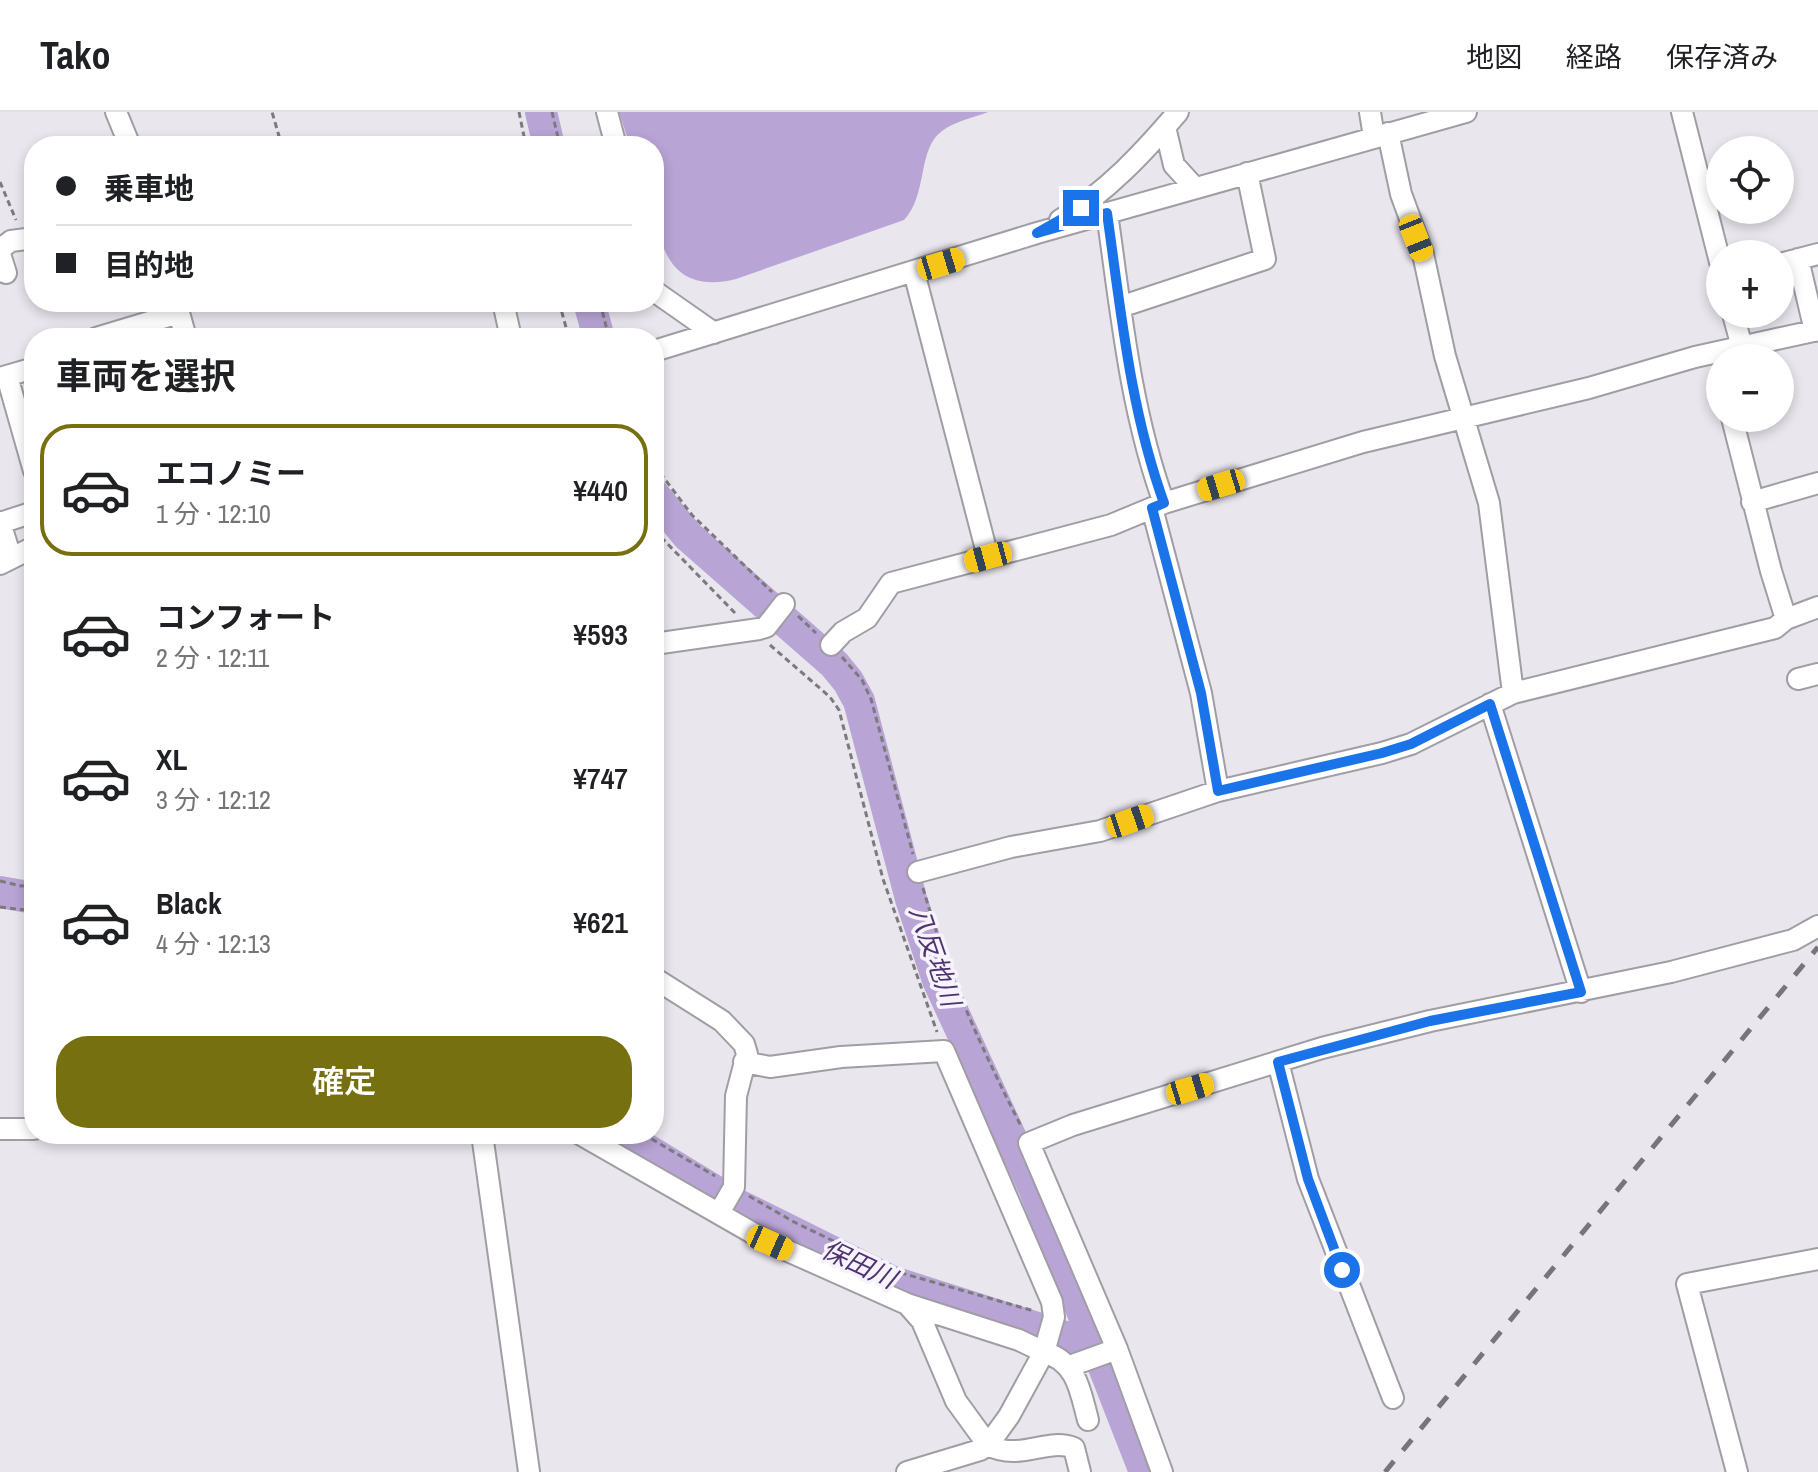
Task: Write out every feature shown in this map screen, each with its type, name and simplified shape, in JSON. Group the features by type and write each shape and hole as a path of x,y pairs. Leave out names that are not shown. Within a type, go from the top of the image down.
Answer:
{"street":[{"path":"116,112 126,136"},
{"path":"607,112 613,136"},
{"path":"1370,112 1423,254 1445,356 1491,513 1513,693"},
{"path":"664,348 1037,233 1466,112"},
{"path":"1682,112 1714,240"},
{"path":"1172,119 1174,165 1195,188"},
{"path":"1037,233 1093,198 1172,119"},
{"path":"1120,307 1265,259 1247,173"},
{"path":"1107,213 1129,376 1201,693 1218,791"},
{"path":"2,259 24,241"},
{"path":"1756,344 1816,331 1799,259"},
{"path":"914,272 988,557"},
{"path":"664,298 714,333"},
{"path":"123,328 167,312"},
{"path":"831,645 837,636 867,618 891,583 1111,525 1158,505 1363,442 1706,364"},
{"path":"24,370 3,377 24,441"},
{"path":"1735,432 1786,619"},
{"path":"1752,502 1818,483"},
{"path":"24,515 0,523 5,561 24,552"},
{"path":"918,872 1011,847 1100,831 1218,791 1382,753 1411,744 1513,693 1775,628 1786,619 1818,607"},
{"path":"664,642 771,616"},
{"path":"1490,704 1581,992"},
{"path":"1162,1472 1029,1143 1073,1125 1278,1062 1430,1021 1671,972 1793,940 1818,926"},
{"path":"664,985 737,1033 747,1054 736,1096 727,1200"},
{"path":"744,1062 770,1067 841,1057 944,1051 1052,1302 1054,1317 1044,1352 1009,1416 988,1445 907,1472"},
{"path":"1278,1062 1308,1179 1393,1398"},
{"path":"0,1129 24,1129"},
{"path":"483,1144 529,1472"},
{"path":"602,1144 727,1200 770,1243 907,1304 1078,1362 1113,1350"},
{"path":"1737,1472 1687,1284 1818,1259"},
{"path":"907,1304 922,1321 956,1401 988,1445 1011,1453 1065,1445 1074,1448 1080,1472"},
{"path":"1078,1362 1088,1420"}],"path":[{"path":"272,112 279,136"},
{"path":"519,112 524,136"},
{"path":"552,112 558,136"},
{"path":"0,182 24,230"},
{"path":"664,478 839,710 883,879 944,1051"},
{"path":"664,537 771,616 831,645 862,680 871,699 938,942 982,1050 1029,1143"},
{"path":"0,881 24,886"},
{"path":"0,907 24,910"},
{"path":"656,1144 727,1200 794,1222 898,1272 1054,1317"}],"shaded area":[{"path":"619,112 988,112 953,125 934,139 925,160 917,198 904,220 736,279 707,282 686,276 671,262 664,246 664,136 627,136"}],"waterway":[{"name":"八反地川","path":"541,112 547,136"},
{"name":"八反地川","path":"592,312 596,328"},
{"name":"八反地川","path":"664,507 688,536 834,664 859,701 911,899 938,980 1034,1188 1145,1472"},
{"name":"保田川","path":"0,892 24,896"},
{"name":"保田川","path":"637,1144 736,1204 893,1282 1084,1343 1102,1363"}],"railway":[{"path":"1385,1472 1818,947"}],"route":[{"path":"1081,208 1037,233 1107,213 1129,376 1150,463 1164,503 1152,508 1201,693 1218,791 1411,744 1490,704 1581,992 1430,1021 1278,1062 1308,1179 1342,1270"}]}
